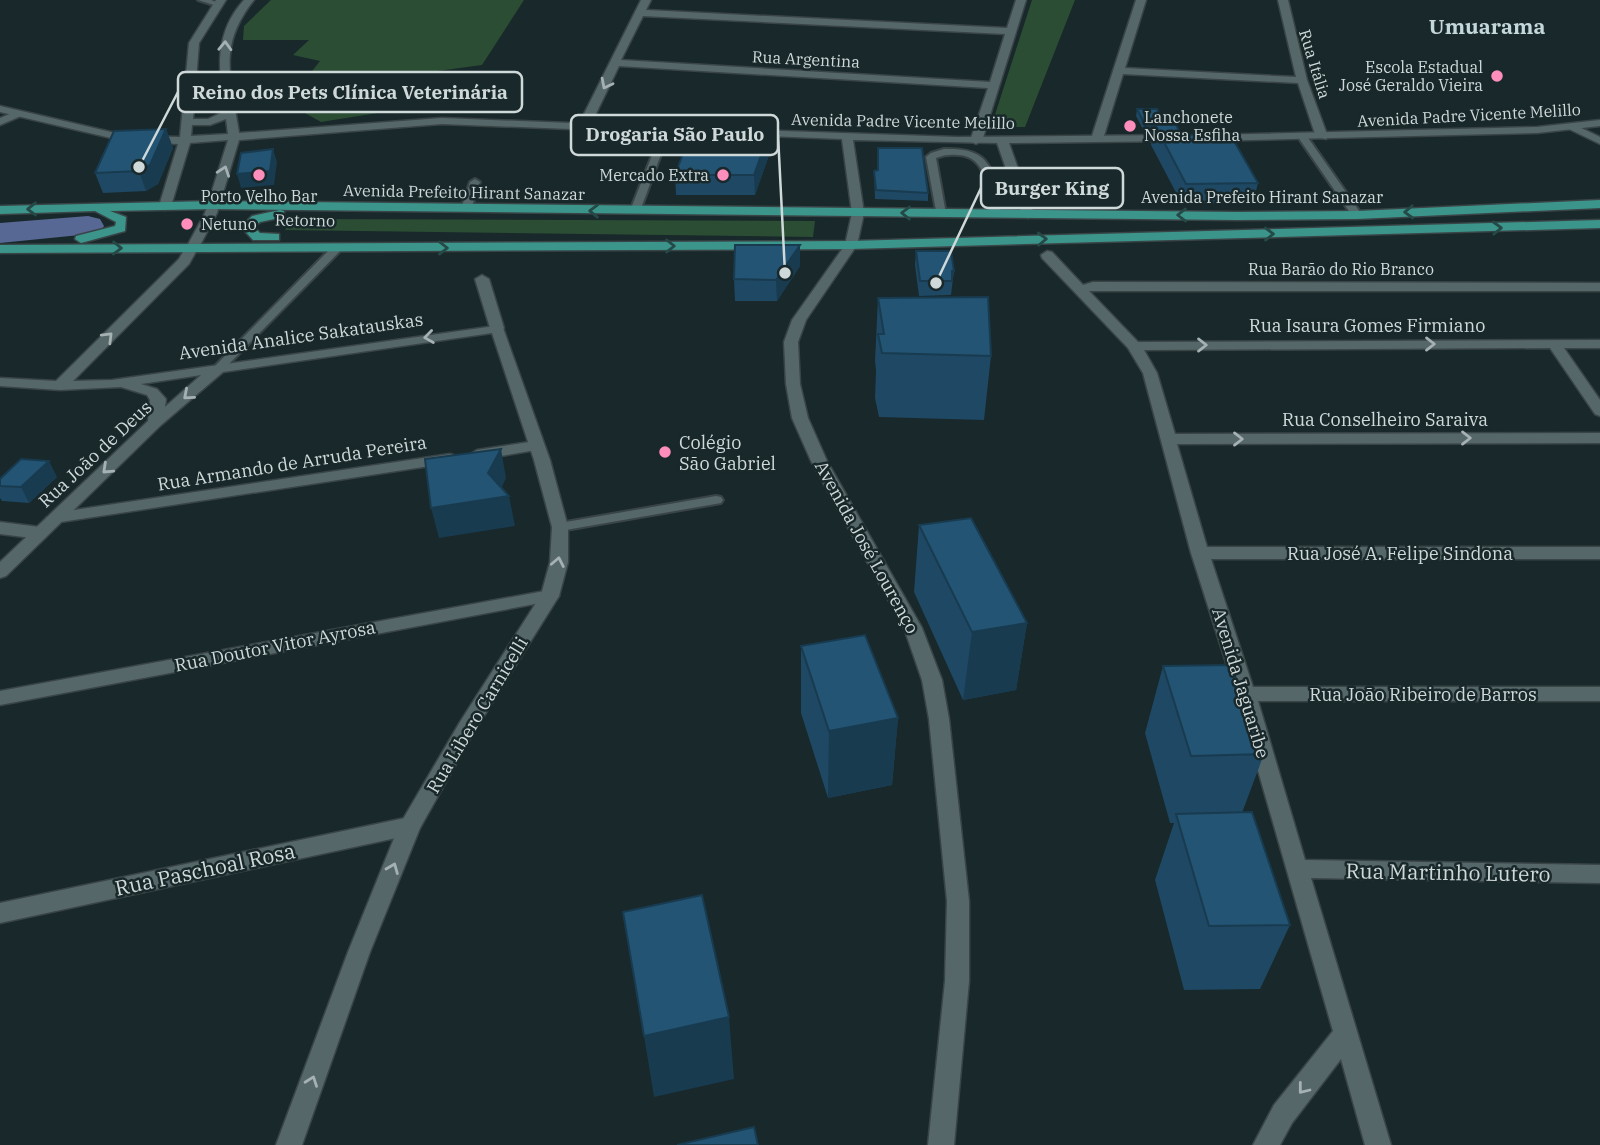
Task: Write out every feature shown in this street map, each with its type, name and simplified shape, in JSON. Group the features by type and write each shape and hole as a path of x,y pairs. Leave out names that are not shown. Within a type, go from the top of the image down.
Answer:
{"main road":[{"name":"Avenida Prefeito Hirant Sanazar","path":"0,209 164,206 212,209 1357,215 1600,204"},
{"path":"29,248 95,237 121,228 122,219 108,213 65,209"},
{"name":"Retorno","path":"399,248 376,239 257,237 247,227 256,219 285,214 409,215 444,209"},
{"path":"913,243 935,236 1017,229 1028,215"},
{"name":"Avenida Prefeito Hirant Sanazar","path":"0,249 195,242 399,248 851,245 1600,224"}],"street":[{"path":"60,386 184,261 212,209 234,137 225,37 231,18 249,0"},
{"path":"584,126 617,64 646,0"},
{"path":"976,141 1021,0"},
{"path":"1097,139 1141,0"},
{"name":"Rua Itália","path":"1283,0 1302,80 1322,137"},
{"path":"164,206 185,141 194,43 219,2"},
{"path":"639,13 1013,31"},
{"name":"Rua Argentina","path":"617,64 993,85"},
{"path":"1120,71 1302,80"},
{"name":"Avenida Padre Vicente Melillo","path":"0,109 128,139 185,141 442,121 976,141 1322,137 1573,127 1600,123"},
{"path":"187,122 210,122 230,113"},
{"path":"0,121 17,114"},
{"path":"1573,127 1600,141"},
{"name":"Avenida José Lourenço","path":"846,137 858,212 851,245 800,320 791,341 793,384 800,418 820,461 913,628 932,680 939,719 958,901 957,981 940,1145"},
{"path":"1002,140 1028,215"},
{"name":"Avenida Jaguaribe","path":"1047,256 1083,289 1085,297 1134,346 1150,373 1200,553 1246,694 1378,1145"},
{"name":"Rua Libero Carnicelli","path":"289,1145 359,952 410,826 467,727 550,596 559,562 560,527 482,279"},
{"name":"Rua Barão do Rio Branco","path":"1083,289 1093,286 1600,287"},
{"name":"Avenida Analice Sakatauskas","path":"0,382 60,386 111,384 496,328"},
{"path":"1554,344 1600,411"},
{"name":"Rua Isaura Gomes Firmiano","path":"1134,346 1600,344"},
{"name":"Rua João de Deus","path":"0,572 156,422 220,367"},
{"name":"Avenida Analice Sakatauskas","path":"111,384 152,392 158,399 156,422"},
{"name":"Rua Conselheiro Saraiva","path":"1170,439 1600,438"},
{"name":"Rua Armando de Arruda Pereira","path":"54,518 536,446"},
{"path":"0,528 40,533"},
{"name":"Rua José A. Felipe Sindona","path":"1200,553 1600,553"},
{"name":"Rua Doutor Vitor Ayrosa","path":"0,698 550,596"},
{"name":"Rua João Ribeiro de Barros","path":"1246,694 1600,694"},
{"name":"Rua Paschoal Rosa","path":"0,912 410,826"},
{"name":"Rua Martinho Lutero","path":"1296,869 1600,874"},
{"path":"1266,1145 1283,1114 1344,1036"}],"lane":[{"path":"202,0 219,2"},
{"path":"635,211 666,130"},
{"path":"1303,137 1357,215"},
{"path":"941,214 931,157 938,153 964,152 978,156 987,166 996,214"},
{"path":"466,209 475,182"},
{"path":"220,367 338,247"},
{"path":"560,527 716,500"}],"green space":[{"path":"271,0 524,0 482,65 415,74 390,111 321,122 287,103 320,61 293,55 309,40 243,40 244,26"},
{"path":"1032,0 1075,0 1025,127 991,127"},
{"path":"293,219 815,221 813,237 285,230"}],"building":[{"path":"1137,109 1157,109 1166,125 1146,127"},
{"path":"700,123 772,125 754,175 675,175 690,135 698,134"},
{"path":"1155,125 1176,125 1182,135 1230,134 1258,183 1186,184"},
{"path":"166,129 150,165 139,171 95,173 114,131"},
{"path":"878,148 922,148 928,193 876,190 874,171 878,170"},
{"path":"273,149 270,171 237,174 241,153"},
{"path":"735,245 800,245 776,280 734,279"},
{"path":"916,251 951,251 954,271 952,281 920,281"},
{"path":"988,297 991,356 882,353 878,334 884,334 878,298"},
{"path":"501,449 488,473 509,496 431,508 425,459"},
{"path":"21,459 49,461 21,487 0,486 0,479"},
{"path":"971,518 1027,623 972,632 919,525"},
{"path":"865,635 898,718 829,731 801,646"},
{"path":"1231,665 1264,754 1191,756 1163,666"},
{"path":"1252,812 1290,925 1209,926 1176,814"},
{"path":"702,895 729,1017 644,1036 623,912"},
{"path":"754,1127 758,1145 677,1145"}],"waterway":[{"path":"0,233 88,226"}],"place":[{"name":"Escola Estadual José Geraldo Vieira","path":"1497,76"},
{"name":"Lanchonete Nossa Esfiha","path":"1130,126"},
{"name":"Reino dos Pets Clínica Veterinária","path":"139,167"},
{"name":"Porto Velho Bar","path":"259,175"},
{"name":"Mercado Extra","path":"723,175"},
{"name":"Netuno","path":"187,224"},
{"name":"Drogaria São Paulo","path":"785,273"},
{"name":"Burger King","path":"936,283"},
{"name":"Colégio São Gabriel","path":"665,452"}],"district":[{"name":"Umuarama","path":"1487,26"}]}
